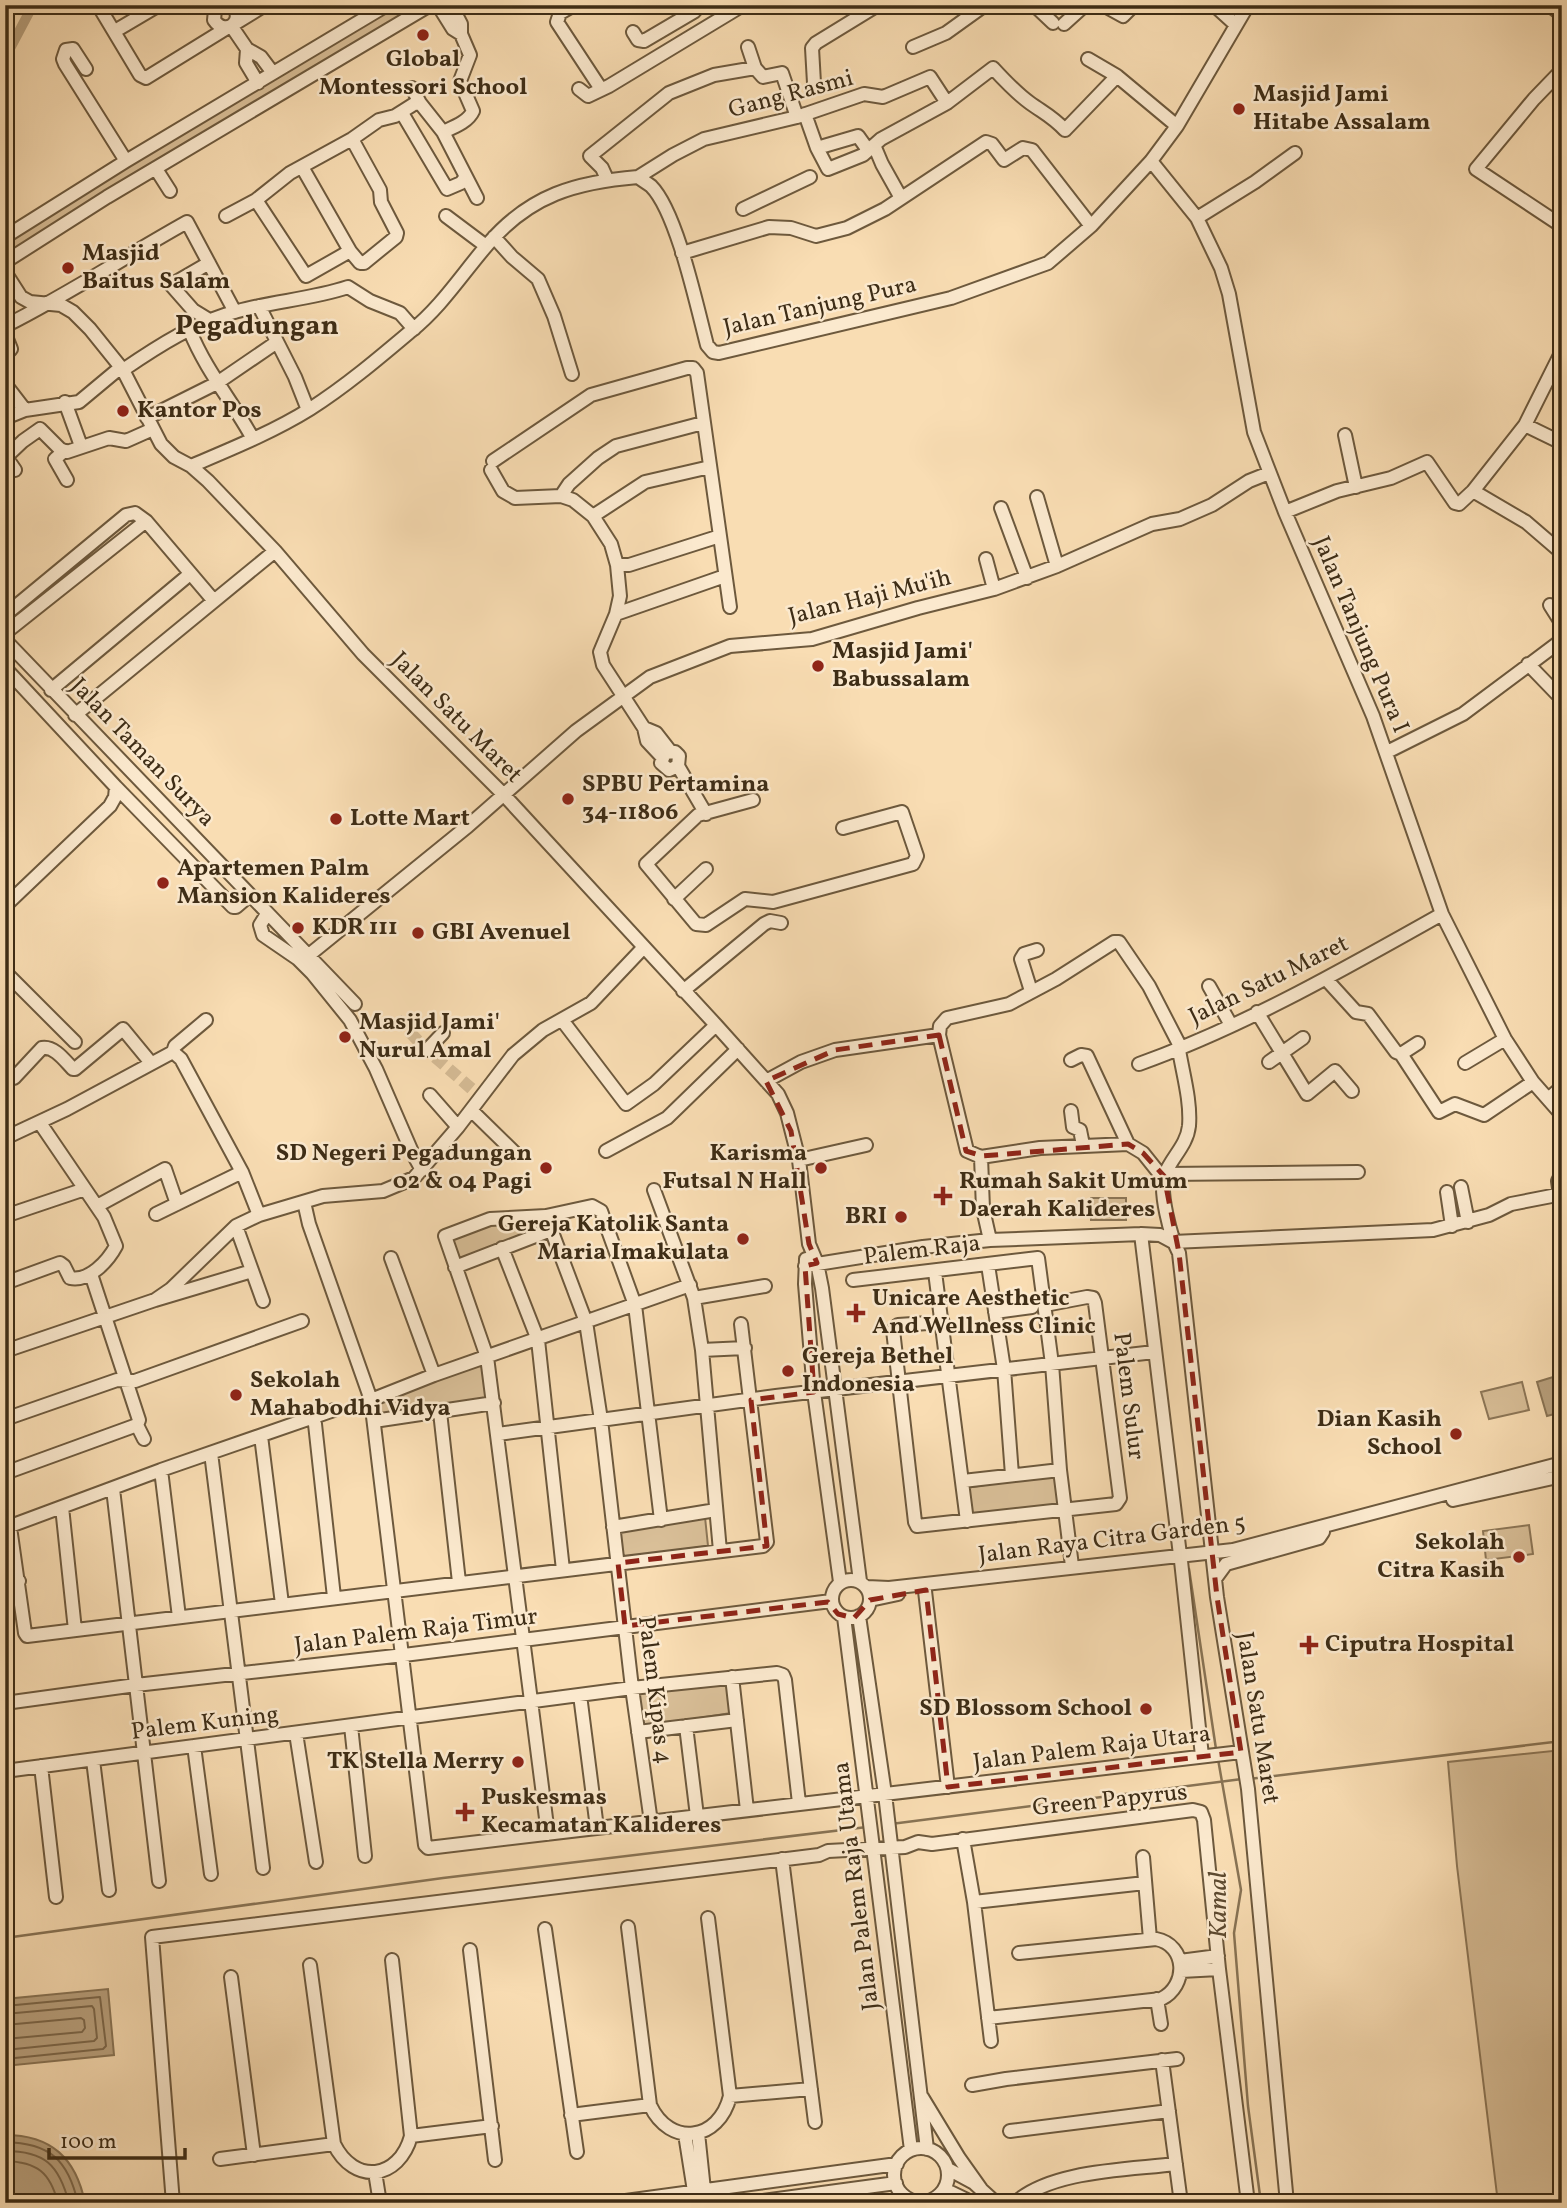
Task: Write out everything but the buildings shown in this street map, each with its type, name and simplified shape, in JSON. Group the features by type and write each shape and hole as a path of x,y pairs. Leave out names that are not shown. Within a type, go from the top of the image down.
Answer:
{"street":[{"path":"5,16 10,5"},
{"path":"98,5 140,75 146,78 265,5"},
{"path":"115,30 159,5"},
{"path":"220,5 215,10 214,20 222,28 232,26"},
{"path":"231,5 237,12 232,26"},
{"path":"5,237 126,161 387,5"},
{"path":"5,262 107,197 430,5"},
{"path":"438,5 453,29 461,34"},
{"path":"443,132 463,122 473,111 460,81 470,55 461,34 461,24 451,5"},
{"path":"574,5 560,13 557,22 601,89"},
{"path":"587,96 743,5"},
{"path":"814,83 812,48 816,43 878,5"},
{"path":"913,47 946,33 972,17 985,5"},
{"path":"1034,5 1058,23 1084,5"},
{"path":"1103,5 1123,16 1134,5"},
{"path":"1214,5 1236,25"},
{"name":"Jalan Tanjung Pura","path":"638,177 652,187 665,208 682,253 707,345 713,352 719,354 951,298 1048,263 1091,226 1152,161 1177,126 1248,5"},
{"path":"633,32 638,40 643,41 698,9"},
{"path":"232,26 247,50 261,57 273,73"},
{"path":"748,47 755,68 763,77 782,73 828,169 863,155 871,147 947,103 993,68 1011,87 1031,104 1048,113 1065,130 1117,76"},
{"path":"86,69 72,49 66,50 63,59 65,64 126,161"},
{"path":"247,50 246,63 258,83"},
{"path":"1088,59 1117,76 1177,126"},
{"path":"607,179 602,168 590,156 669,93 714,75 755,68"},
{"path":"1562,70 1534,99 1476,169 1562,226"},
{"name":"Gang Rasmi","path":"638,177 704,139 801,115 864,94 883,97 930,77 947,103"},
{"path":"412,88 443,132 477,198"},
{"path":"226,216 256,200 290,173 352,139 379,120 402,113 420,103"},
{"path":"402,113 447,189 466,178"},
{"path":"817,148 858,136 871,147 901,198"},
{"path":"302,167 350,251 360,263 365,263 396,237 397,233 381,202 380,190 352,139"},
{"path":"682,253 769,227 791,228 816,236 847,228 885,209 986,142 992,145 1004,160 1023,148 1032,150 1091,226"},
{"path":"1197,218 1296,153"},
{"name":"Jalan Tanjung Pura I","path":"1152,161 1197,218 1220,268 1229,294 1254,432 1387,752 1443,914 1505,1039 1533,1082 1562,1115"},
{"path":"156,169 170,191"},
{"path":"191,466 253,439 308,410 339,389 414,329 443,302 506,225 543,199 569,187 607,179 638,177"},
{"path":"743,209 810,177"},
{"path":"96,180 94,187 98,194 107,197"},
{"path":"256,200 303,275 308,276 350,251"},
{"path":"446,216 512,257 538,279 554,316 572,374"},
{"path":"5,326 51,303 115,262 187,222 235,312"},
{"path":"209,263 171,285 193,310 211,321"},
{"name":"Jalan Satu Maret","path":"5,272 21,297 30,302 61,305 73,312 122,368 161,444 174,457 191,466 275,551 370,661 504,796 778,1094 787,1114 799,1160 811,1264 814,1392 840,1582"},
{"path":"5,418 25,410 79,402 122,368 172,339 211,321 235,312 330,293 348,286 370,301 400,313 414,329"},
{"path":"259,306 295,377 308,410"},
{"path":"190,331 199,353 242,417 253,439"},
{"path":"5,334 11,349 5,355"},
{"path":"67,480 55,459 63,452 109,438 126,440 277,342"},
{"path":"1285,512 1337,491 1391,478 1427,462 1455,503 1459,504 1473,491 1525,425 1562,351"},
{"path":"702,815 676,768 679,756 666,754 656,733 644,728 603,665 600,652 616,614 620,596 617,565 611,544 593,516 573,500 561,496 515,498 503,491 492,466 591,396 692,368 697,373 730,607"},
{"path":"5,384 25,410"},
{"path":"65,402 81,446"},
{"path":"561,496 569,484 615,446 703,423"},
{"path":"1525,425 1562,443"},
{"path":"15,470 6,458 40,429 63,452"},
{"path":"1345,435 1356,487"},
{"path":"593,516 645,482 710,467"},
{"name":"Jalan Haji Mu'ih","path":"504,796 621,696 665,669 730,646 812,639 994,589 1057,566 1152,524 1180,519 1212,505 1249,481 1269,473"},
{"path":"1473,491 1526,522 1562,553"},
{"path":"1038,497 1057,566"},
{"path":"1001,508 1027,578"},
{"path":"5,615 126,515 135,513 146,521 214,601"},
{"path":"5,633 146,521"},
{"path":"617,565 629,565 720,536"},
{"path":"75,715 275,551"},
{"path":"986,559 994,589"},
{"path":"51,690 190,574"},
{"path":"616,614 725,576"},
{"path":"1550,605 1562,624"},
{"name":"Jalan Taman Surya","path":"5,640 355,1004"},
{"path":"1387,752 1454,719 1562,640"},
{"path":"1528,664 1558,695"},
{"name":"Jalan Taman Surya","path":"5,668 233,907 250,895"},
{"path":"5,906 110,806 116,787"},
{"path":"309,955 504,796"},
{"path":"752,800 702,815 646,864 696,924 706,925 745,899 773,902 901,868 916,861 917,856 902,813 844,828"},
{"path":"674,899 706,869"},
{"path":"267,914 260,925 263,935 312,972 350,1020 376,1069 422,1170"},
{"name":"Jalan Satu Maret","path":"1287,2203 1248,1789 1237,1753 1179,1254 1162,1185 1183,1145 1189,1127 1180,1049 1326,979 1443,914"},
{"path":"683,991 764,924 770,921 781,923"},
{"path":"1139,1064 1180,1049 1149,986 1119,942 1114,942 1056,979 1009,1004 947,1018 940,1026 939,1035 965,1150 981,1157 1012,1150 1128,1144 1143,1153 1159,1173 1165,1175 1358,1172"},
{"path":"155,1300 171,1289 236,1226 259,1215 323,1196 383,1191 414,1178 458,1127 513,1055 543,1030 591,1003 643,947"},
{"path":"1031,991 1021,959 1024,954 1037,950"},
{"path":"5,972 75,1042"},
{"path":"1326,979 1356,1012 1367,1014 1401,1055 1440,1112 1455,1104 1484,1115 1533,1082"},
{"path":"1209,986 1230,1025"},
{"path":"1257,1012 1307,1094 1335,1071 1352,1091"},
{"path":"5,1138 40,1123 173,1052 175,1046 206,1020"},
{"path":"562,1020 626,1104 654,1084 716,1025"},
{"path":"5,1070 14,1078 42,1048 47,1047 75,1069 123,1029 150,1063"},
{"path":"427,1050 443,1033"},
{"path":"766,1081 801,1062 835,1050 939,1035"},
{"path":"1269,1062 1303,1038"},
{"path":"1465,1063 1505,1039"},
{"path":"1401,1055 1418,1043"},
{"path":"606,1151 667,1118 738,1049"},
{"path":"173,1052 181,1059 242,1172 259,1215"},
{"path":"1071,1060 1081,1055 1087,1056 1128,1144"},
{"path":"1548,1099 1562,1087"},
{"path":"430,1094 458,1127"},
{"path":"471,1110 516,1154"},
{"path":"1072,1111 1073,1127 1080,1130 1083,1145"},
{"path":"5,1283 60,1264 70,1278 75,1280 91,1274 110,1257 116,1246 104,1217 40,1123"},
{"path":"799,1160 866,1145"},
{"path":"981,1157 983,1209 990,1240"},
{"path":"97,1206 165,1169 177,1204"},
{"path":"156,1214 242,1172"},
{"path":"811,1264 990,1240 1141,1234 1160,1235 1174,1242 1433,1230 1468,1222 1511,1204 1561,1195 1558,1181 1562,1173"},
{"path":"1461,1188 1468,1222"},
{"path":"5,1216 85,1189"},
{"path":"653,1190 692,1292 702,1350 720,1551"},
{"path":"1447,1192 1452,1226"},
{"path":"300,1203 300,1215 309,1224 371,1399 411,1718"},
{"path":"548,1833 487,1357 445,1239 447,1234 490,1219 546,1216 592,1206 601,1210 635,1305 661,1520"},
{"name":"Palem Kipas 4","path":"546,1216 586,1322 601,1420 632,1688 651,1822"},
{"path":"236,1226 263,1301"},
{"path":"455,1267 551,1230"},
{"path":"1141,1234 1180,1558 1208,1756"},
{"path":"502,1248 538,1340 563,1570"},
{"path":"391,1258 434,1375"},
{"name":"Palem Raja","path":"853,1280 1038,1258 1038,1306"},
{"name":"Jalan Satu Maret","path":"811,1264 866,1589"},
{"path":"988,1265 1004,1369 1012,1475"},
{"path":"5,1352 155,1300 252,1271"},
{"path":"935,1272 967,1521"},
{"path":"91,1274 139,1420 137,1425 144,1439"},
{"path":"371,1399 635,1305 692,1292 765,1286"},
{"name":"Palem Sulur","path":"1038,1306 1091,1297 1096,1303 1119,1502 1065,1509"},
{"path":"995,1312 1038,1306 1052,1364 1060,1470 1072,1566"},
{"path":"5,1419 117,1380 135,1381 302,1321"},
{"path":"943,1322 894,1326 917,1526 1065,1509"},
{"path":"334,1410 161,1470 7,1528 19,1581 27,1636 763,1546 767,1542 741,1324"},
{"path":"702,1350 744,1348"},
{"path":"498,1434 899,1381 1154,1352"},
{"path":"374,1421 494,1402"},
{"path":"440,1412 459,1582"},
{"path":"312,1419 315,1424 334,1597"},
{"path":"5,1474 137,1425"},
{"path":"261,1436 282,1604"},
{"path":"211,1453 263,1868"},
{"name":"Jalan Raya Citra Garden 5","path":"1215,1551 1233,1550 1562,1463"},
{"path":"161,1470 179,1617"},
{"path":"963,1481 1060,1470"},
{"name":"Jalan Raya Citra Garden 5","path":"866,1589 889,1595 1180,1558 1323,1532 1524,1482 1562,1476"},
{"path":"113,1489 159,1881"},
{"path":"62,1507 75,1630"},
{"path":"613,1527 716,1510"},
{"path":"1215,1579 1226,1564 1320,1538 1323,1532"},
{"name":"Jalan Raya Citra Garden 5","path":"866,1589 1072,1566 1180,1558"},
{"path":"850,1579 866,1589 868,1608 859,1616 844,1617 838,1614 831,1601 840,1582 850,1579"},
{"path":"5,1584 19,1581"},
{"name":"Jalan Palem Raja Utara","path":"925,1591 948,1787"},
{"name":"Jalan Palem Raja Timur","path":"5,1703 831,1601"},
{"name":"Jalan Palem Raja Utama","path":"859,1616 889,1831 898,1848 919,2090 927,2149"},
{"name":"Jalan Palem Raja Utama","path":"844,1617 911,2150"},
{"name":"Palem Kuning","path":"5,1771 632,1688 776,1672 783,1675 799,1803"},
{"path":"732,1677 747,1810"},
{"path":"580,1695 597,1828"},
{"name":"Jalan Palem Raja Utara","path":"411,1718 425,1845 428,1848 1237,1753"},
{"path":"638,1732 737,1720"},
{"path":"351,1726 365,1856"},
{"path":"686,1726 697,1816"},
{"path":"296,1733 316,1862"},
{"path":"194,1746 211,1874"},
{"path":"93,1760 109,1890"},
{"path":"41,1766 56,1897"},
{"name":"Green Papyrus","path":"173,2203 152,1937 819,1855 829,1857 845,1852 898,1848 918,1842 932,1844 1192,1810 1201,1812 1205,1820 1218,1962 1248,2203"},
{"path":"963,1839 974,1902 991,2041"},
{"path":"1143,1857 1150,1939"},
{"path":"782,1860 815,2122"},
{"path":"974,1902 1145,1883"},
{"path":"628,1927 650,2105 663,2125 692,2133 710,2128 720,2120 727,2109 730,2096 708,1918"},
{"path":"545,1928 577,2152"},
{"path":"988,2018 1157,1999 1173,1990 1180,1966 1169,1944 1150,1939 1020,1953"},
{"path":"470,1950 495,2160"},
{"path":"310,1965 334,2144 340,2156 350,2165 362,2171 375,2172 400,2161 408,2149 411,2136 392,1960"},
{"path":"1180,1966 1218,1962"},
{"path":"231,1978 254,2155"},
{"path":"1157,1999 1161,2024"},
{"path":"972,2085 1177,2059"},
{"path":"1162,2060 1181,2203"},
{"path":"730,2096 811,2089"},
{"path":"919,2090 959,2158 981,2189 996,2203"},
{"path":"571,2115 650,2105"},
{"path":"1010,2131 1169,2111"},
{"path":"411,2136 492,2126"},
{"path":"692,2133 699,2191"},
{"path":"220,2159 334,2144"},
{"path":"611,2203 897,2164 911,2150 927,2149 939,2155 948,2169 981,2189"},
{"path":"897,2164 896,2183 905,2197 918,2202 932,2200 944,2189 948,2169"},
{"path":"1016,2203 1046,2183 1057,2179 1176,2164"},
{"path":"375,2172 378,2201"},
{"path":"748,2203 896,2183"},
{"path":"1026,2203 1046,2183"},
{"path":"944,2189 974,2203"}],"highlighted area":[{"path":"939,1035 966,1151 982,1156 1128,1144 1143,1153 1164,1176 1179,1253 1217,1597 1241,1752 948,1787 926,1590 870,1600 854,1618 838,1614 828,1602 625,1626 618,1563 767,1546 751,1400 814,1392 805,1266 817,1263 809,1244 791,1131 766,1081 835,1050"}],"shaded area":[{"path":"387,5 428,5 5,262 5,238"},
{"path":"1091,1198 1126,1198 1126,1220 1091,1220"},
{"path":"538,1217 541,1226 457,1262 447,1238 496,1220"},
{"path":"482,1364 487,1400 379,1416 377,1401"},
{"path":"1522,1382 1529,1410 1489,1419 1481,1392"},
{"path":"1055,1474 1060,1505 968,1515 966,1488"},
{"path":"705,1517 708,1546 620,1558 616,1531"},
{"path":"1529,1525 1533,1554 1486,1560 1483,1531"},
{"path":"727,1681 731,1713 641,1727 637,1693"},
{"path":"1562,1750 1562,2203 1498,2203 1457,1866 1448,1762"}],"water":[{"path":"1553,1377 1562,1412 1547,1416 1537,1382"},
{"path":"108,1989 114,2055 5,2066 5,1999"},
{"path":"5,2135 36,2139 59,2152 75,2173 85,2203 5,2203"}],"waterway":[{"path":"5,58 33,5"},
{"name":"Kamal","path":"1189,1569 1216,1749"},
{"path":"1249,1779 1562,1741"},
{"name":"Kamal","path":"1218,1759 1241,1890 1234,1933 1248,2106 1261,2203"},
{"path":"891,1824 1242,1779"},
{"path":"5,1938 443,1878 867,1827"}],"tunnel":[{"path":"397,1019 427,1050 481,1097"}],"place":[{"name":"Global Montessori School","path":"423,35"},
{"name":"Masjid Jami Hitabe Assalam","path":"1239,109"},
{"name":"Masjid Baitus Salam","path":"68,268"},
{"name":"Kantor Pos","path":"123,411"},
{"name":"Masjid Jami' Babussalam","path":"818,666"},
{"name":"SPBU Pertamina 34-11806","path":"568,799"},
{"name":"Lotte Mart","path":"336,819"},
{"name":"Apartemen Palm Mansion Kalideres","path":"163,883"},
{"name":"KDR 111","path":"298,928"},
{"name":"GBI Avenuel","path":"418,933"},
{"name":"Masjid Jami' Nurul Amal","path":"345,1037"},
{"name":"SD Negeri Pegadungan 02 & 04 Pagi","path":"546,1168"},
{"name":"Karisma Futsal N Hall","path":"821,1168"},
{"name":"Rumah Sakit Umum Daerah Kalideres","path":"943,1196"},
{"name":"BRI","path":"901,1217"},
{"name":"Gereja Katolik Santa Maria Imakulata","path":"743,1239"},
{"name":"Unicare Aesthetic And Wellness Clinic","path":"856,1313"},
{"name":"Gereja Bethel Indonesia","path":"788,1371"},
{"name":"Sekolah Mahabodhi Vidya","path":"236,1395"},
{"name":"Dian Kasih School","path":"1456,1434"},
{"name":"Sekolah Citra Kasih","path":"1519,1557"},
{"name":"Ciputra Hospital","path":"1309,1645"},
{"name":"SD Blossom School","path":"1146,1709"},
{"name":"TK Stella Merry","path":"518,1762"},
{"name":"Puskesmas Kecamatan Kalideres","path":"465,1812"}],"district":[{"name":"Pegadungan","path":"257,326"}]}
